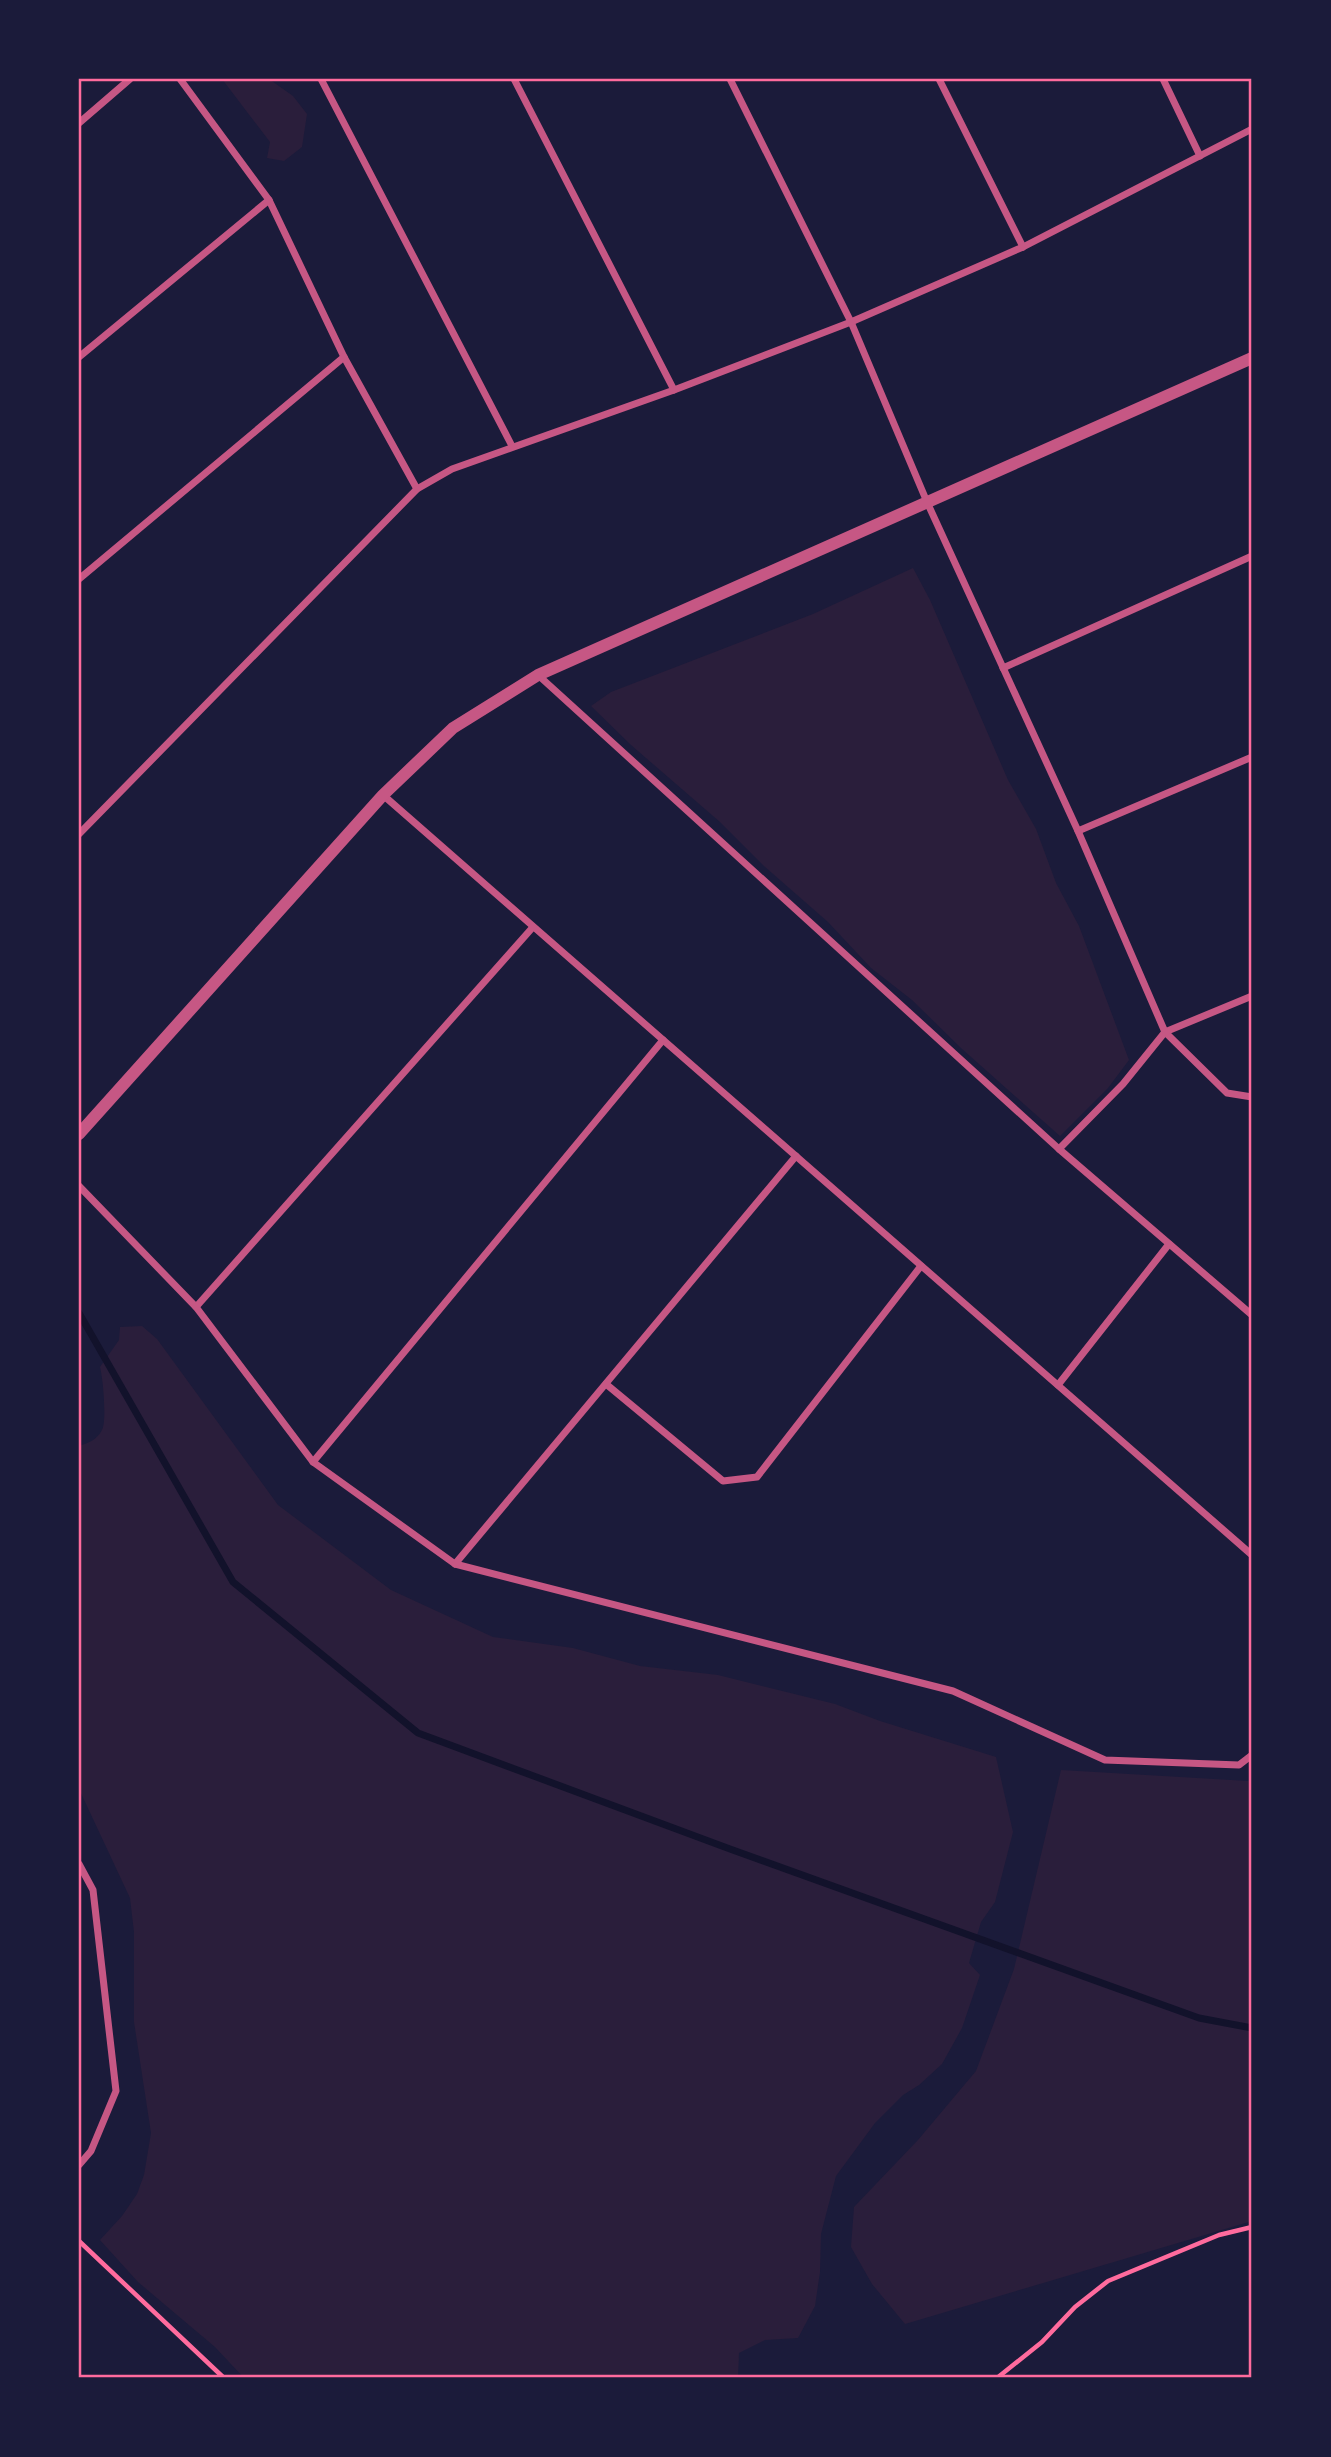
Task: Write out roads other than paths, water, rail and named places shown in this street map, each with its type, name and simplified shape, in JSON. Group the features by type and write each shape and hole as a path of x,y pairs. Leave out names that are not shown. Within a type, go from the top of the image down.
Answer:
{"street":[{"path":"79,123 130,79"},
{"path":"180,79 269,200 344,358 417,489"},
{"path":"321,79 512,446"},
{"path":"514,79 674,390"},
{"path":"730,79 850,322 927,502 1078,831 1165,1032 1227,1093 1252,1097"},
{"path":"939,79 1023,247"},
{"path":"1163,79 1199,156"},
{"path":"79,834 417,489 452,469 674,390 850,322 1023,247 1252,130"},
{"path":"79,357 269,200"},
{"path":"79,579 344,358"},
{"path":"79,1134 383,795 453,728 538,675 1252,358"},
{"path":"1003,668 1252,556"},
{"path":"538,675 1059,1149 1252,1315"},
{"path":"1078,831 1252,757"},
{"path":"383,795 1252,1555"},
{"path":"196,1307 533,927"},
{"path":"1059,1149 1123,1084 1165,1032 1252,996"},
{"path":"313,1462 663,1040"},
{"path":"456,1564 796,1156"},
{"path":"79,1186 196,1307 313,1462 456,1564 953,1690 1105,1760 1239,1765 1252,1755"},
{"path":"1058,1385 1169,1244"},
{"path":"606,1384 723,1481 757,1477 921,1266"},
{"path":"79,1864 93,1890 116,2091 91,2151 79,2165"}],"waterway":[{"path":"79,1313 233,1582 418,1733 1199,2018 1252,2028"}]}
